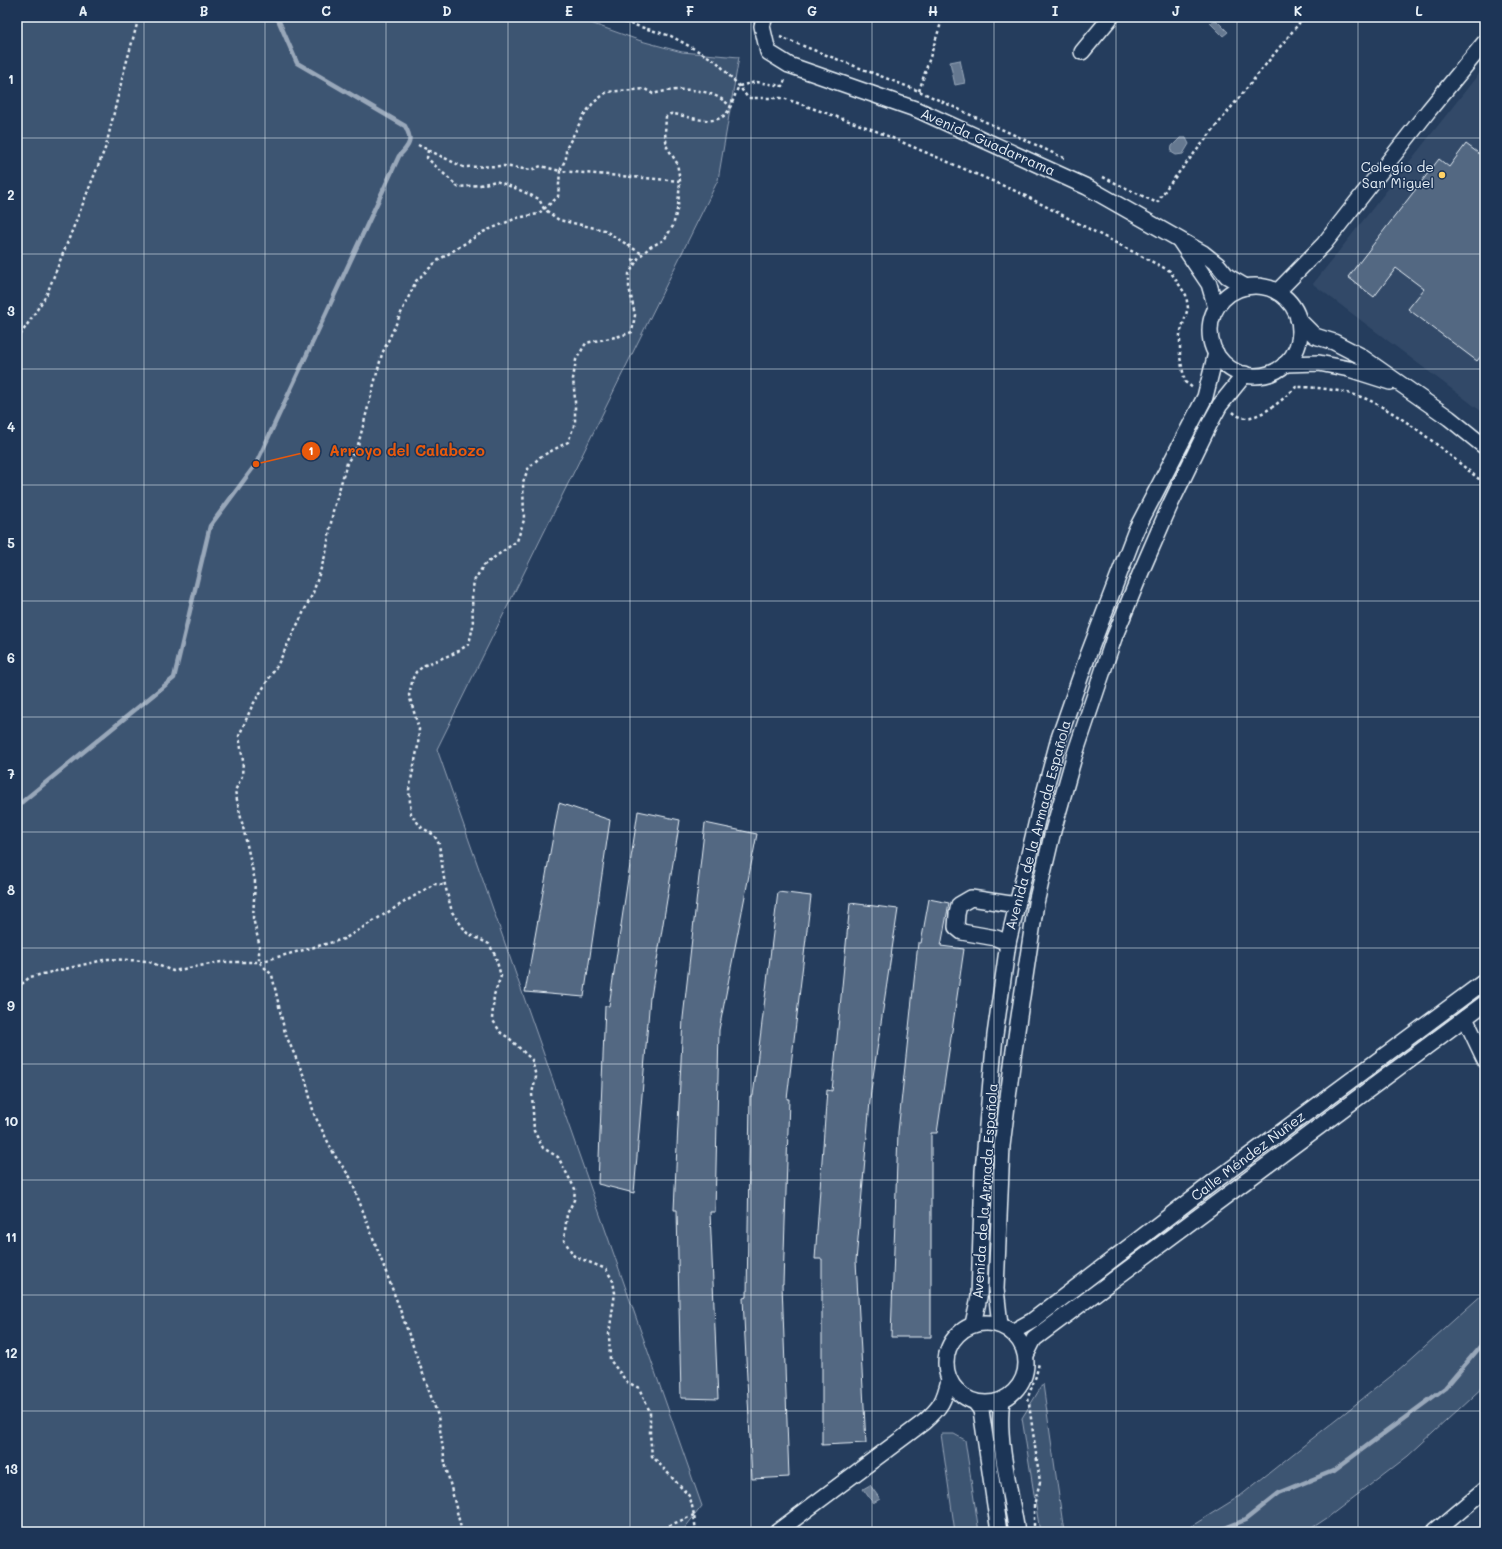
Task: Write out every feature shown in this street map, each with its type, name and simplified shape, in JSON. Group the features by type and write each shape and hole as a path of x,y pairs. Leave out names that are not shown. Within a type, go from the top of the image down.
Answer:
{"street":[{"path":"1082,52 1111,17"},
{"name":"Avenida Guadarrama","path":"763,22 768,52 789,65 918,110 1087,187 1203,253 1227,276 1246,287"},
{"path":"1277,292 1324,244 1429,110 1485,42"},
{"name":"Avenida Guadarrama","path":"1179,239 1200,272 1210,284 1216,308"},
{"path":"1200,272 1203,253"},
{"path":"1257,286 1277,292 1286,299 1293,308 1298,319 1300,331 1298,343 1293,354 1285,364 1273,372 1259,375 1245,374 1233,370 1224,363 1216,353 1211,342 1211,319 1216,308 1224,298 1234,291 1246,287 1257,286"},
{"path":"1298,319 1316,336 1334,342 1359,355 1449,418 1485,447"},
{"name":"Avenida de la Armada Española","path":"973,1324 979,1297 983,1171 996,1035 1008,943 1038,816 1059,738 1086,658 1136,530 1205,397 1216,353"},
{"path":"1285,364 1319,363 1349,369 1404,387"},
{"name":"Avenida de la Armada Española","path":"1006,1328 996,1289 1002,1146 1013,1057 1036,903 1053,831 1074,757 1114,638 1171,503 1220,405 1245,374"},
{"path":"1008,943 996,938 962,932 956,927 959,905 971,898 1017,905"},
{"name":"Calle Méndez Nuñez","path":"1006,1328 1037,1317 1215,1181 1485,981"},
{"name":"Calle Méndez Nuñez","path":"1032,1357 1034,1339 1485,1003"},
{"path":"1465,1018 1485,1060"},
{"path":"986,1322 1006,1328 1021,1342 1032,1357 1022,1382 1013,1393 1002,1400 988,1404 975,1402 963,1397 954,1388 947,1377 945,1364 947,1351 952,1339 962,1330 973,1324 986,1322"},
{"path":"777,1532 938,1410 945,1398 949,1380"},
{"path":"1002,1400 1000,1411 1003,1448 1017,1532"},
{"path":"975,1402 981,1410 999,1532"},
{"path":"1436,1532 1485,1490"}],"path":[{"path":"17,340 46,296 106,146 139,17"},
{"path":"607,17 671,36 716,61 748,98 784,98 869,128 1020,193 1170,271 1186,295 1188,308 1180,334 1180,357 1185,382 1205,397"},
{"path":"919,91 943,17"},
{"path":"1101,176 1157,203 1168,186 1304,17"},
{"path":"763,22 773,34 919,91 1066,159"},
{"path":"696,1532 690,1497 652,1456 650,1412 640,1388 627,1382 610,1360 609,1334 615,1293 613,1281 606,1269 574,1256 564,1240 567,1214 574,1200 575,1189 558,1157 543,1148 534,1131 532,1093 536,1077 532,1060 509,1038 501,1033 492,1019 494,995 501,976 495,955 489,944 468,933 452,912 445,885 439,844 434,835 421,827 412,814 409,790 418,746 419,729 409,694 416,672 425,665 455,653 469,644 473,626 472,595 474,581 484,565 517,541 524,520 523,482 528,469 540,457 568,442 575,423 573,379 576,360 586,343 603,339 618,338 632,332 635,315 629,287 629,274 636,261 642,254 650,247 664,240 673,226 678,206 680,182 676,163 667,147 665,133 666,117 669,114 673,114 694,120 718,119 726,114 739,86 756,82 783,86 789,65"},
{"path":"462,1532 445,1463 438,1416 350,1177 335,1156 314,1114 306,1081 285,1033 272,975 259,962 259,943 253,918 255,881 235,791 242,776 243,761 239,736 252,706 278,664 313,593 326,553 334,512 347,463 358,445 382,354 416,282 437,261 483,232 517,218 538,214 558,197 560,171 566,158 566,149 584,115 593,103 607,92 645,89 653,94 664,91 697,90 724,100 730,106"},
{"path":"418,145 463,167 504,166 530,170 541,166 560,171 680,182"},
{"path":"428,150 427,158 458,187 496,182 515,188 539,199 544,209 560,220 604,230 642,254"},
{"path":"632,259 636,261"},
{"path":"1220,405 1242,418 1260,415 1281,401 1296,387 1312,387 1335,390 1362,398 1392,414 1430,441 1485,484"},
{"path":"17,988 30,977 108,959 147,961 173,971 221,962 259,962 344,939 434,884 445,885"},
{"path":"1032,1357 1036,1376 1028,1397 1040,1482 1034,1505 1034,1532"},
{"path":"659,1532 668,1526 694,1515"}],"shaded area":[{"path":"17,17 574,17 641,41 682,52 739,57 718,180 437,749 702,1506 684,1529 679,1532 17,1532"},
{"path":"1215,19 1228,32 1223,36 1210,23"},
{"path":"960,60 965,83 955,85 950,62"},
{"name":"Colegio de San Miguel","path":"1485,66 1485,414 1313,284"},
{"path":"1180,138 1186,138 1189,144 1183,154 1176,155 1171,152 1172,146"},
{"path":"1485,1292 1485,1385 1408,1456 1327,1518 1306,1532 1182,1532 1240,1496 1395,1373"},
{"path":"1043,1384 1064,1532 1040,1532 1022,1418"},
{"path":"941,1434 954,1434 965,1440 979,1532 955,1532"},
{"path":"870,1485 880,1499 873,1503 863,1489"}],"building":[{"path":"1466,144 1485,158 1485,351 1477,361 1408,309 1424,289 1396,268 1374,297 1348,277 1439,159 1449,167"},
{"path":"559,803 610,820 584,997 525,992"},
{"path":"638,811 680,820 650,997 634,1193 598,1184 605,1006 609,1006"},
{"path":"705,823 757,834 719,1030 715,1212 710,1212 718,1399 681,1398 677,1210 674,1210 683,1018"},
{"path":"778,892 811,896 787,1099 789,1099 782,1284 789,1477 752,1479 743,1298 747,1297 750,1096 753,1096"},
{"path":"929,899 949,903 941,946 964,949 937,1133 931,1133 931,1337 891,1337 898,1132 918,943 921,943"},
{"path":"850,903 898,909 871,1090 856,1261 866,1443 822,1445 822,1259 815,1259 827,1090 832,1091"}],"waterway":[{"path":"17,806 174,678 210,526 256,464 399,156 406,149 410,139 405,126 297,63 277,17"},
{"path":"1215,1532 1245,1520 1279,1493 1333,1471 1445,1388 1485,1341"}],"place":[{"name":"Colegio de San Miguel","path":"1442,175"},
{"name":"Arroyo del Calabozo","path":"256,464"}]}
